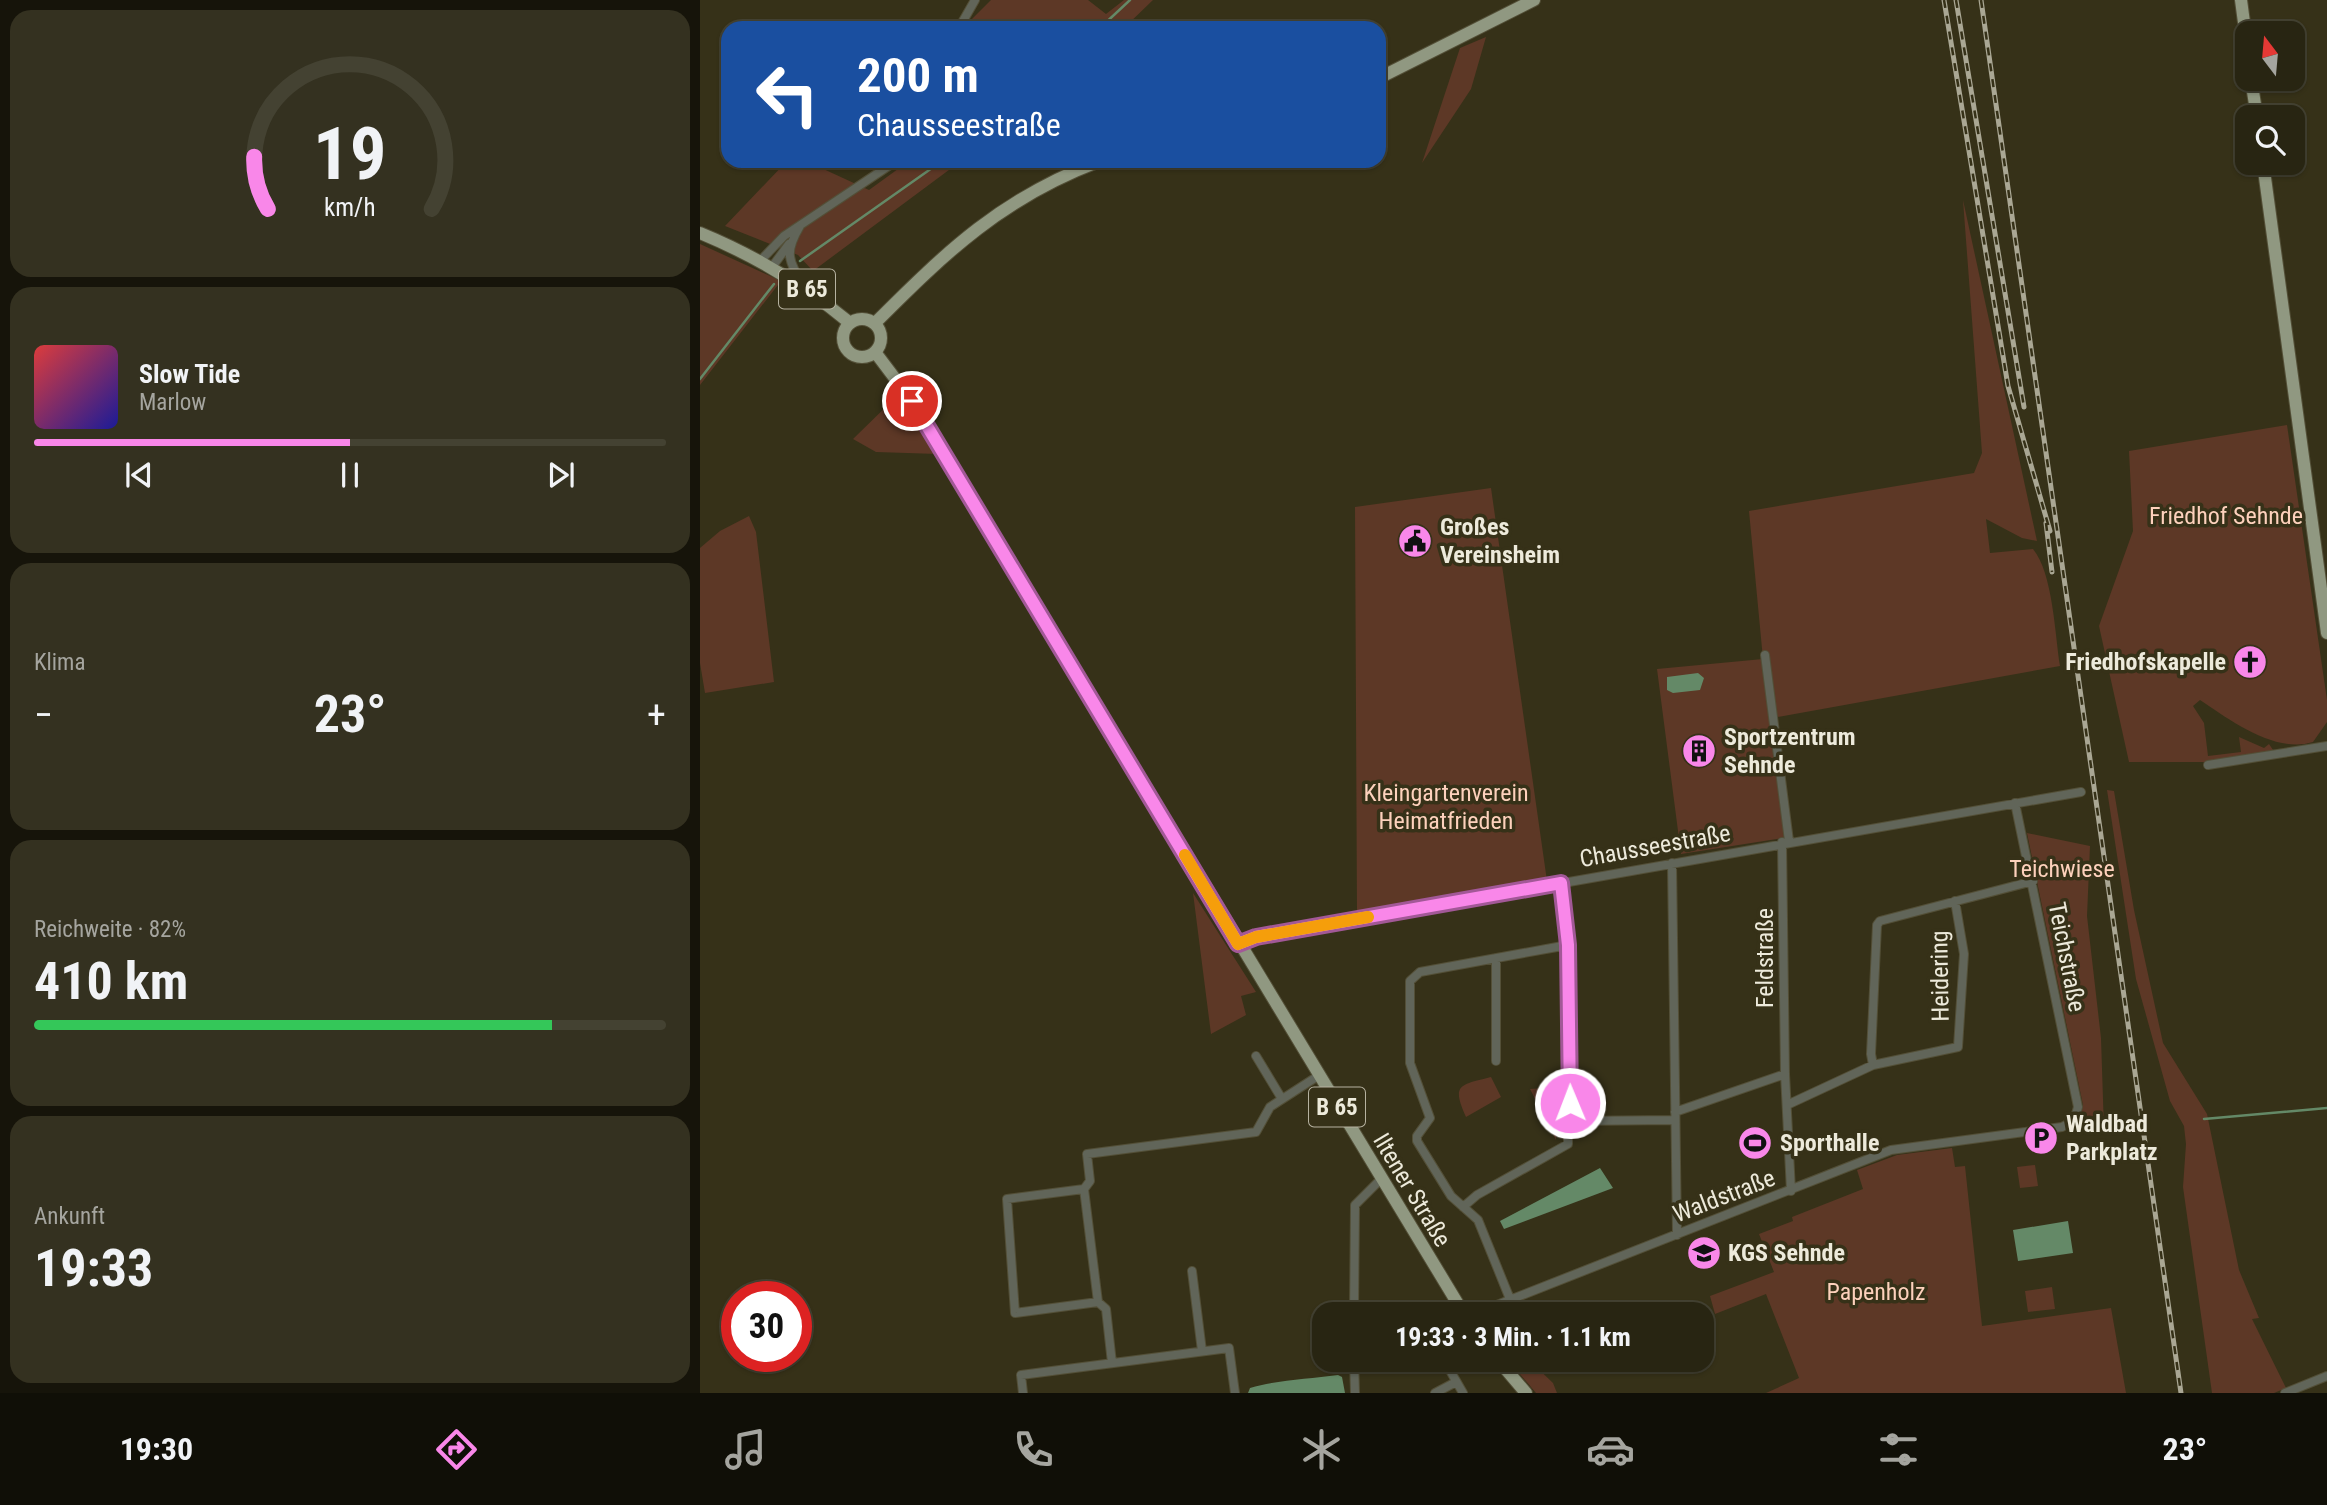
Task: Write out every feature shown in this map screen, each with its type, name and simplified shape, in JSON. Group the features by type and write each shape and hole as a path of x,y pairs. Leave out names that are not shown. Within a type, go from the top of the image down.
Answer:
{"main road":[{"path":"1386,74 1534,0"},
{"path":"2241,0 2244,21"},
{"path":"875,323 935,262 978,226 1042,187 1084,168"},
{"path":"2265,175 2327,633"},
{"name":"B 65","path":"700,233 766,263 805,287 850,323"},
{"path":"865,319 875,323 881,334 875,352 859,356 848,351 844,334 850,323 865,319"},
{"name":"B 65","path":"875,352 912,401 1238,944"},
{"name":"Iltener Straße","path":"1238,944 1457,1302"},
{"path":"1508,1372 1526,1393"}],"street":[{"path":"963,21 975,0"},
{"path":"766,263 783,236 885,168"},
{"path":"766,263 789,244 802,223"},
{"path":"789,244 791,265 805,287"},
{"name":"Feldstraße","path":"1765,655 1786,841 1785,1074 1790,1191"},
{"path":"2309,747 2327,740"},
{"path":"2208,765 2327,746"},
{"name":"Chausseestraße","path":"1238,944 1256,937 1786,841 2081,792"},
{"name":"Teichstraße","path":"2015,803 2078,1107 2075,1119"},
{"path":"1672,863 1676,1235"},
{"name":"Heidering","path":"1873,1065 1871,1054 1877,925 1885,918 2033,881"},
{"path":"1463,1207 1477,1195 1569,1144 1571,1121 1568,945 1561,883"},
{"name":"Heidering","path":"1787,1105 1873,1065 1958,1046 1964,954 1955,901"},
{"path":"1510,1299 1478,1220 1451,1196 1417,1141 1417,1136 1430,1118 1410,1063 1410,981 1420,972 1568,945"},
{"path":"1496,958 1496,1060"},
{"path":"1256,1056 1282,1099"},
{"path":"1571,1121 1675,1116 1785,1074"},
{"path":"1112,1363 1105,1309 1098,1302 1084,1189 1090,1181 1087,1154 1256,1132 1270,1107 1318,1076"},
{"name":"Waldstraße","path":"1503,1302 1891,1150 2062,1127 2075,1119"},
{"path":"1354,1302 1354,1205 1381,1179"},
{"path":"1084,1189 1007,1199 1015,1313 1098,1302"},
{"path":"1192,1271 1202,1351"},
{"path":"1023,1393 1021,1375 1228,1348 1235,1393"},
{"path":"1354,1372 1355,1393"},
{"path":"1451,1372 1463,1393"},
{"path":"2285,1393 2327,1376"},
{"path":"1436,1393 1456,1382"}],"green space":[{"path":"991,0 1088,0 1106,14 1124,0 1153,0 1131,21 970,21"},
{"path":"1486,37 1471,89 1422,163 1460,48"},
{"path":"780,168 821,168 869,190 899,168 952,168 813,271 798,255 725,226"},
{"path":"1963,200 2037,541 2022,538 1986,519 1990,553 2033,549 2040,560 2049,588 2060,666 1772,718 1784,838 1681,854 1657,669 1763,659 1749,511 1974,473 1982,453"},
{"path":"700,244 781,281 700,385"},
{"path":"899,394 938,454 876,452 853,439"},
{"name":"Friedhof Sehnde","path":"2287,425 2327,700 2327,722 2313,742 2284,743 2254,733 2200,700 2193,706 2204,723 2208,756 2241,752 2239,737 2264,748 2269,744 2273,750 2210,762 2129,762 2099,626 2133,531 2129,451"},
{"name":"Kleingartenverein Heimatfrieden","path":"1491,488 1547,881 1357,916 1355,507"},
{"path":"749,516 756,532 774,682 705,693 700,663 700,548 720,531"},
{"path":"2107,790 2114,791 2134,910 2163,1043 2207,1114 2239,1270 2259,1318 2252,1319 2286,1388 2274,1393 2212,1393 2183,1187 2186,1144 2184,1126 2170,1101 2136,979"},
{"name":"Teichwiese","path":"2027,833 2090,846 2087,916 2101,1038 2104,1130 2081,1116 2083,1105"},
{"path":"1193,893 1256,992 1241,996 1246,1015 1211,1034"},
{"path":"1491,1077 1501,1097 1466,1117 1459,1098 1461,1088"},
{"path":"1558,1087 1557,1092 1556,1140 1530,1089"},
{"name":"Papenholz","path":"1952,1148 1955,1167 1965,1166 1982,1326 2111,1308 2126,1393 1766,1393 1799,1378 1766,1294 1715,1314 1714,1302 1710,1296 1774,1272 1759,1234 1793,1221 1792,1217 1863,1189 1857,1170 1897,1155"},
{"path":"2035,1165 2038,1186 2020,1188 2017,1167"},
{"path":"2052,1287 2055,1309 2028,1312 2025,1291"},
{"path":"1518,1372 1542,1372 1553,1383 1557,1393 1536,1393"}],"shaded area":[{"path":"1698,673 1704,678 1700,690 1673,693 1667,690 1667,677"},
{"path":"1600,1168 1613,1188 1504,1229 1500,1221"},
{"path":"2068,1221 2073,1253 2018,1261 2013,1230"},
{"path":"1338,1375 1342,1377 1345,1393 1248,1393 1250,1388 1271,1383"}],"waterway":[{"path":"1108,21 1130,0"},
{"path":"800,261 932,168"},
{"path":"700,379 774,284"},
{"path":"2204,1119 2327,1108"}],"railway":[{"path":"1944,0 2008,386 2050,531"},
{"path":"1956,0 2024,407"},
{"path":"1981,0 2181,1393"},
{"path":"2046,523 2052,572"}],"slow traffic":[{"path":"1185,855 1238,944 1256,937 1368,917"}],"place":[{"name":"Großes Vereinsheim","path":"1415,541"},
{"name":"Friedhofskapelle","path":"2250,662"},
{"name":"Sportzentrum Sehnde","path":"1699,751"},
{"name":"Waldbad Parkplatz","path":"2041,1138"},
{"name":"Sporthalle","path":"1755,1143"},
{"name":"KGS Sehnde","path":"1704,1253"}],"route":[{"path":"912,401 1238,944 1256,937 1561,883 1568,945 1570,1103"}]}
